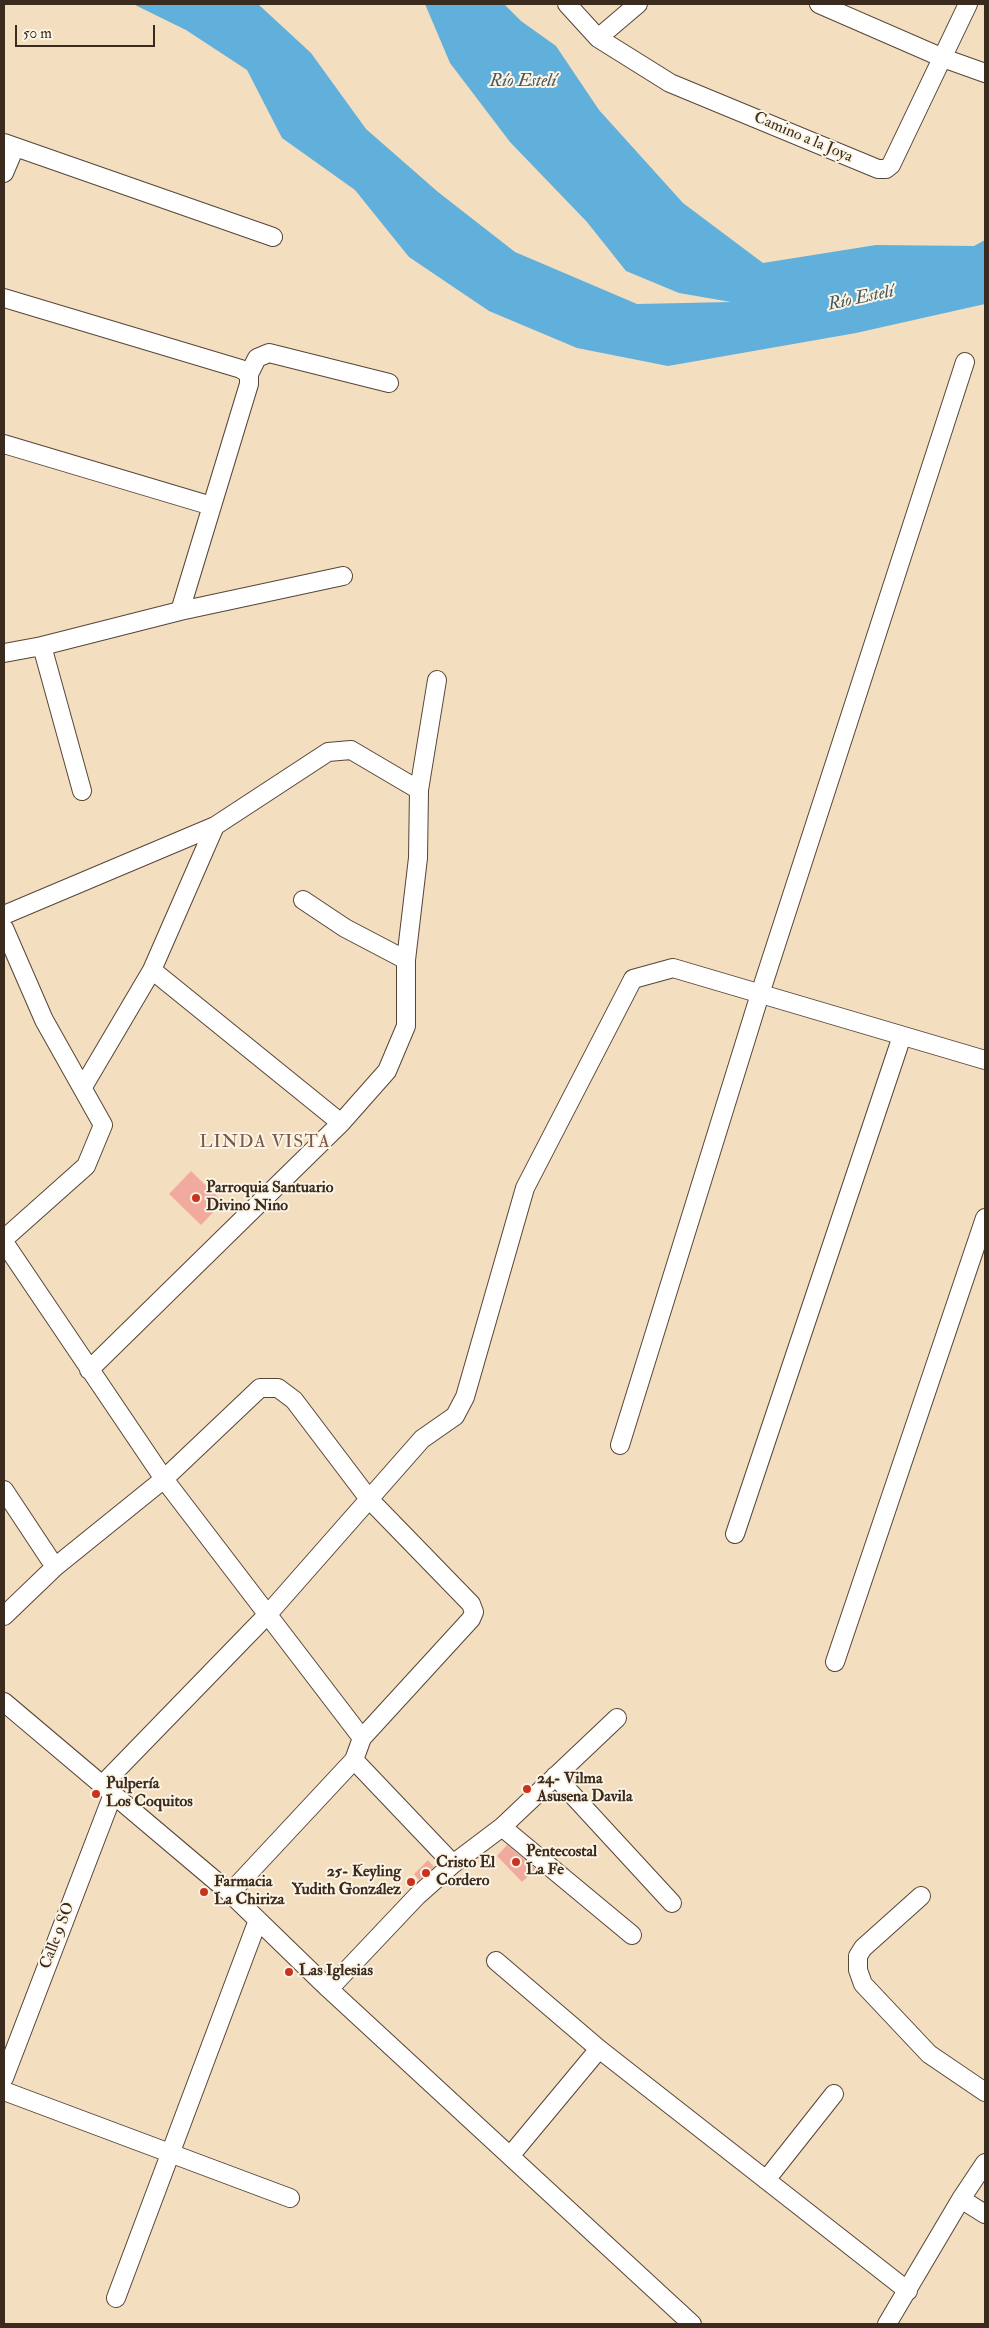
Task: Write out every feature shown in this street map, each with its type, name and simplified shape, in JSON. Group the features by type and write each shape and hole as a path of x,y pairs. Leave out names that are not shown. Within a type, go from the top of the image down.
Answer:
{"street":[{"name":"Camino a la Joya","path":"567,4 598,38 670,83 878,169 886,169 892,165 968,4"},
{"path":"598,38 638,4"},
{"path":"819,4 943,58 985,73"},
{"path":"4,173 10,145 273,237"},
{"path":"4,298 241,369 249,374"},
{"path":"180,611 249,384 249,374 258,358 269,353 389,383"},
{"path":"620,1445 760,994 965,362"},
{"path":"4,444 212,506"},
{"path":"4,654 180,611 343,576"},
{"path":"42,646 82,791"},
{"path":"89,1370 341,1123 387,1072 406,1026 406,960 418,858 419,790 437,680"},
{"path":"4,915 215,826 328,752 351,750 419,790"},
{"path":"83,1087 152,970 215,826"},
{"path":"303,900 344,928 406,960"},
{"path":"4,928 44,1020 103,1125 86,1166 4,1241 164,1479 362,1738"},
{"path":"108,1789 268,1614 422,1439 456,1416 465,1398 526,1188 633,979 673,968 985,1060"},
{"path":"152,970 341,1123"},
{"path":"735,1534 902,1036"},
{"path":"835,1662 985,1218"},
{"path":"4,1616 55,1567 164,1479 260,1388 278,1388 294,1400 369,1500 471,1604 474,1612 470,1619 362,1738 354,1760 230,1893"},
{"path":"4,1490 55,1567"},
{"path":"4,1702 230,1893 329,1989 692,2324"},
{"path":"329,1989 417,1896 453,1864 502,1827 617,1718"},
{"path":"354,1760 453,1864"},
{"path":"555,1776 672,1903"},
{"name":"Calle 9 SO","path":"4,2078 108,1789"},
{"path":"502,1827 632,1935"},
{"path":"921,1896 863,1948 858,1956 858,1970 863,1984 929,2054 985,2092"},
{"path":"116,2298 258,1920"},
{"path":"496,1961 599,2050 908,2291"},
{"path":"510,2156 599,2050"},
{"path":"4,2091 290,2198"},
{"path":"766,2180 834,2094"},
{"path":"887,2324 961,2199 985,2163"},
{"path":"961,2199 985,2214"}],"water":[{"name":"Río Estelí","path":"133,4 258,4 311,53 366,129 438,192 515,252 637,304 731,302 679,293 626,271 587,222 510,142 450,63 425,4 504,4 521,21 556,46 599,110 683,203 763,263 876,245 974,246 985,240 985,304 856,333 668,366 577,348 489,311 409,257 355,190 282,138 247,70 186,30"}],"building":[{"name":"Parroquia Santuario Divino Nino","path":"191,1171 223,1202 201,1225 169,1194"},
{"name":"Pentecostal La Fe","path":"507,1845 536,1869 522,1882 497,1856"},
{"path":"428,1860 434,1867 419,1880 414,1874"}],"place":[{"name":"Parroquia Santuario Divino Nino","path":"196,1198"},
{"name":"24- Vilma Asusena Davila","path":"527,1789"},
{"name":"Pulpería Los Coquitos","path":"96,1794"},
{"name":"Pentecostal La Fe","path":"516,1862"},
{"name":"Cristo El Cordero","path":"426,1873"},
{"name":"25- Keyling Yudith González","path":"411,1882"},
{"name":"Farmacia La Chiriza","path":"204,1892"},
{"name":"Las Iglesias","path":"289,1972"}],"district":[{"name":"LINDA VISTA","path":"265,1143"}]}
